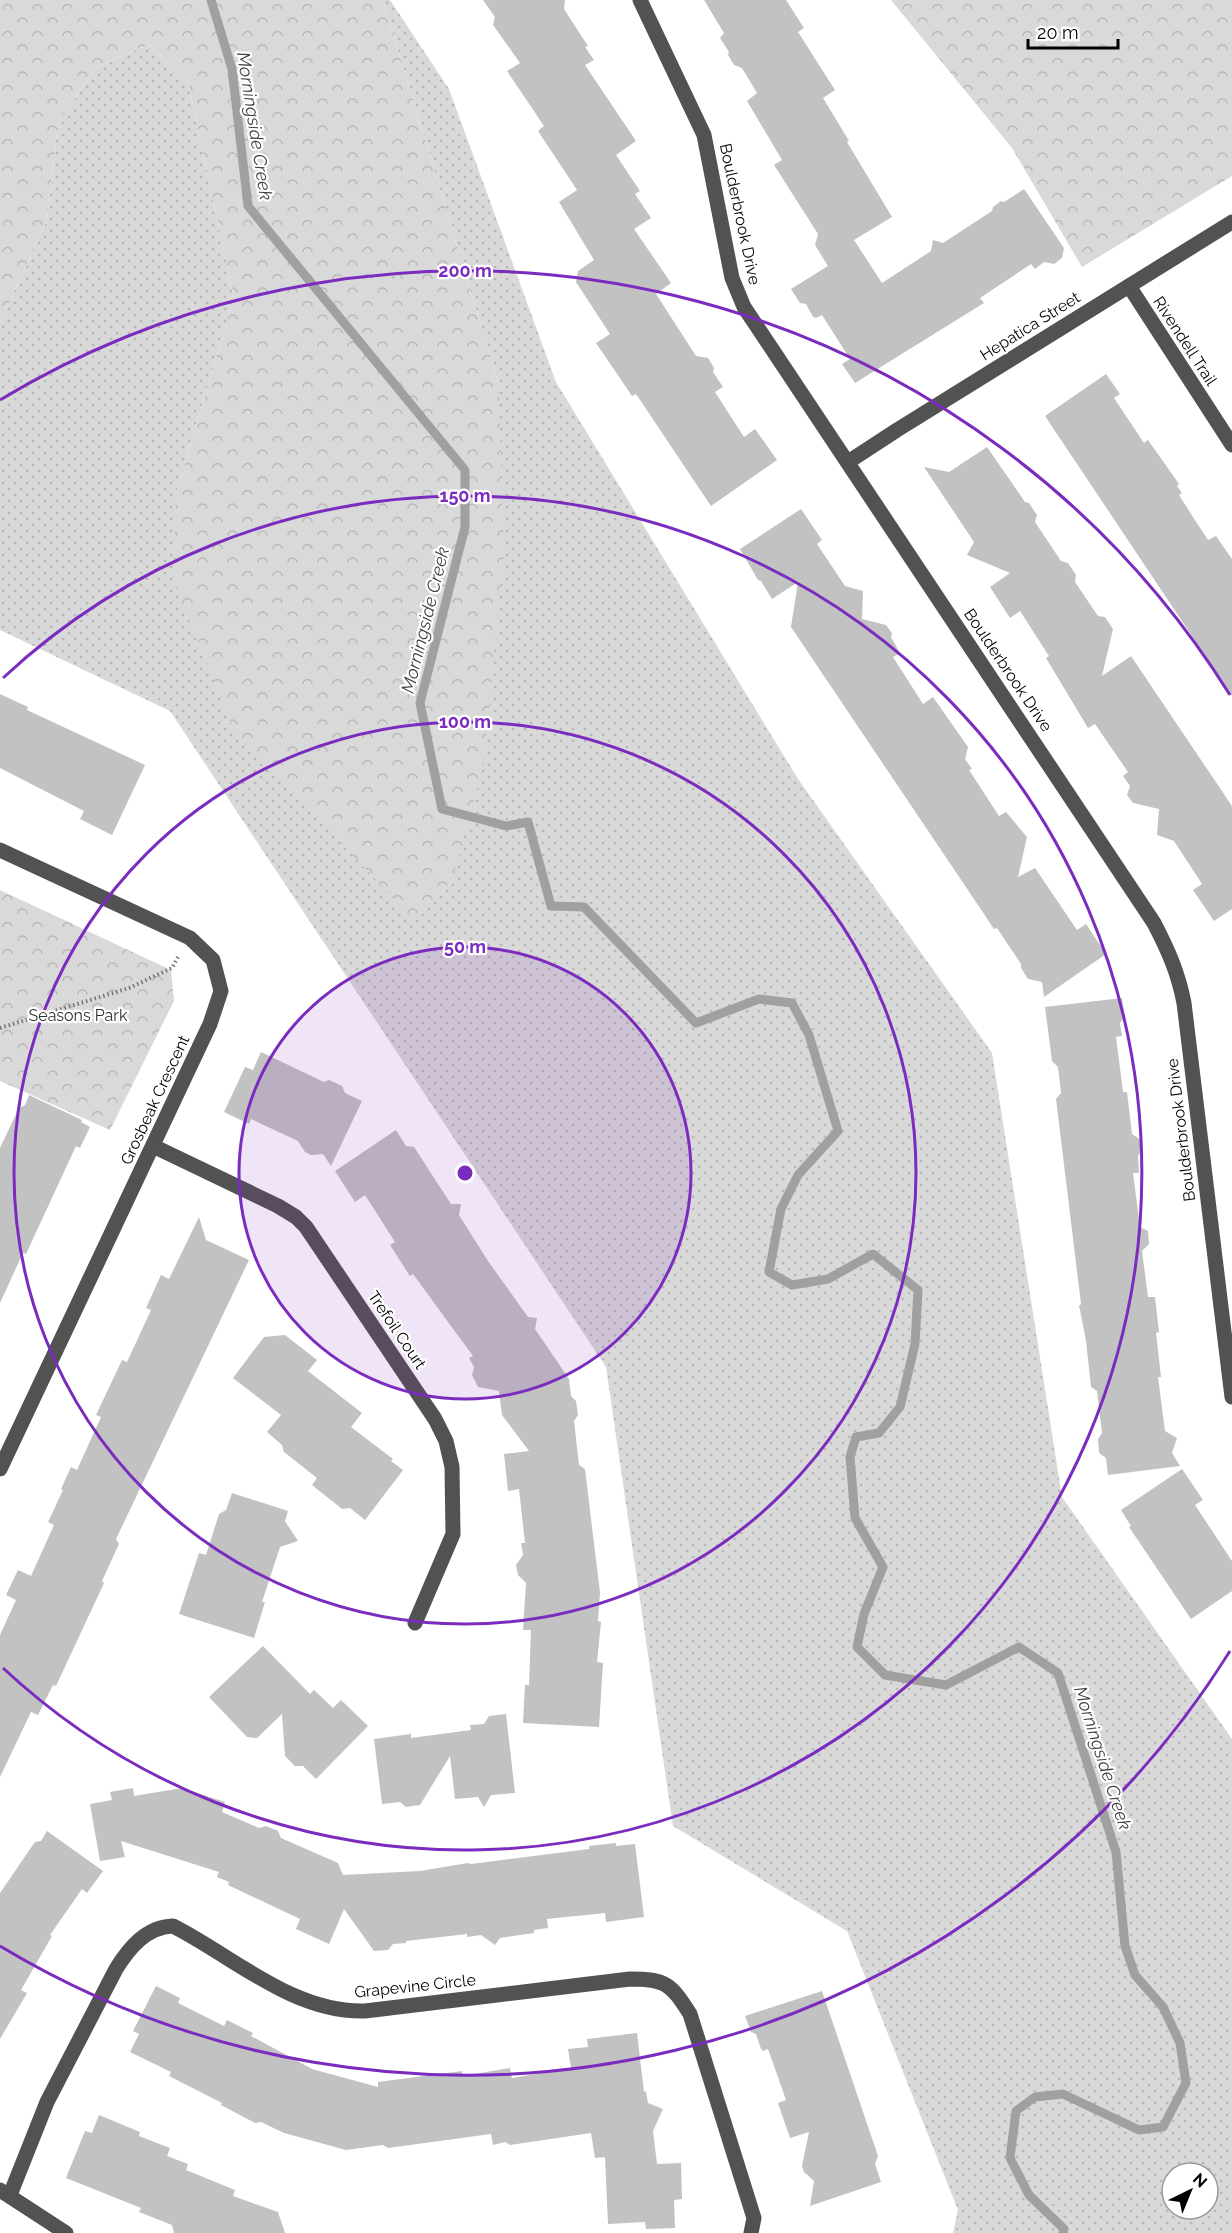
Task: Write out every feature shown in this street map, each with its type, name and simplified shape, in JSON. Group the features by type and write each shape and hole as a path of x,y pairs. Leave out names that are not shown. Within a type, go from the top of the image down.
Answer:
{"street":[{"name":"Boulderbrook Drive","path":"640,0 704,135 732,278 744,307 1154,923 1179,976 1232,1397"},
{"name":"Hepatica Street","path":"848,462 1232,222"},
{"name":"Rivendell Trail","path":"1129,286 1232,446"},
{"name":"Grosbeak Crescent","path":"0,850 190,938 213,960 221,991 210,1024 0,1469"},
{"name":"Trefoil Court","path":"153,1146 278,1206 296,1217 306,1227 435,1419 446,1441 452,1467 453,1533 415,1623"},
{"name":"Grapevine Circle","path":"66,2233 5,2193 48,2102 116,1969 128,1950 159,1926 173,1926 293,1995 345,2011 365,2011 630,1979 654,1979 671,1987 690,2014 754,2218 751,2233"}],"path":[{"path":"0,1028 129,988 172,968 190,938"}],"green space":[{"path":"0,0 383,0 499,385 504,555 483,767 452,881 412,918 233,729 173,579 176,493 234,298 188,82 149,44 96,68 58,123 47,220 0,323"},
{"path":"383,0 390,0 449,89 556,382 798,779 992,1053 1062,1497 1232,1739 1232,2233 953,2233 958,2210 847,1931 673,1826 606,1367 170,711 0,630 0,323 47,220 58,123 96,68 149,44 188,82 234,298 176,493 412,917 452,881 499,385"},
{"path":"891,0 1232,0 1232,176 1082,267 1012,148"},
{"name":"Seasons Park","path":"0,890 171,970 174,1001 110,1130 0,1081"}],"building":[{"path":"483,0 565,0 564,9 588,46 585,47 594,60 585,65 636,141 616,155 640,191 635,194 651,218 634,229 671,283 656,294 696,356 708,358 714,368 713,372 723,387 715,392 744,437 755,429 777,460 711,506 636,394 632,396 596,343 610,334 576,282 578,271 594,260 559,202 577,190 538,131 544,126 507,71 520,63 493,25 495,17"},
{"path":"704,0 786,0 804,28 798,32 835,90 823,98 892,217 854,240 882,283 931,251 933,240 943,243 992,211 993,207 1001,201 1004,202 1024,189 1064,248 1062,258 1054,264 1044,262 1035,269 1031,264 980,298 984,303 855,383 842,364 850,359 822,315 813,317 806,304 800,303 791,289 828,266 815,245 818,234 774,165 782,160 747,101 757,93 742,68 734,65 728,55 729,52 720,38 724,33"},
{"path":"1106,374 1120,394 1114,398 1144,443 1148,440 1179,484 1177,486 1182,493 1179,495 1208,540 1216,536 1232,559 1232,696 1045,416"},
{"path":"987,447 1025,502 1029,503 1037,515 1035,522 1061,561 1068,563 1076,575 1075,582 1098,616 1105,617 1113,629 1102,676 1131,656 1232,806 1232,909 1214,921 1193,890 1202,884 1174,841 1157,835 1159,809 1133,803 1127,795 1130,786 1123,776 1128,772 1095,724 1088,728 1046,658 1049,656 1020,611 1010,618 990,587 1010,573 967,555 974,542 924,467 949,472"},
{"path":"801,509 822,540 817,544 845,586 863,591 862,619 886,625 900,653 893,657 923,704 933,697 968,747 965,759 972,769 969,770 999,816 1006,812 1027,837 1018,877 1035,868 1077,930 1086,924 1106,954 1044,997 1042,982 1028,979 1021,964 997,928 994,929 791,627 798,582 772,599 740,549"},
{"path":"0,694 28,707 27,710 145,765 112,835 80,819 84,811 0,768"},
{"path":"1122,998 1125,1017 1120,1023 1122,1036 1116,1037 1123,1092 1127,1092 1132,1134 1141,1140 1142,1151 1138,1156 1139,1173 1133,1173 1140,1227 1148,1231 1149,1244 1142,1251 1148,1297 1155,1297 1161,1377 1158,1377 1165,1431 1177,1438 1172,1453 1180,1466 1108,1475 1106,1458 1099,1453 1098,1439 1102,1433 1097,1391 1091,1387 1079,1306 1081,1304 1056,1099 1061,1093 1058,1067 1052,1061 1045,1007"},
{"path":"261,1052 324,1082 329,1080 342,1086 345,1093 362,1101 331,1166 323,1154 311,1155 305,1152 298,1141 251,1119 249,1124 224,1112 245,1067 253,1070"},
{"path":"29,1095 82,1120 81,1122 90,1127 80,1148 76,1146 26,1254 23,1253 0,1303 0,1148 19,1108 25,1105"},
{"path":"396,1130 406,1146 414,1147 451,1204 461,1204 459,1215 528,1317 537,1318 535,1329 569,1379 571,1396 576,1401 578,1415 574,1421 579,1465 585,1469 600,1593 598,1621 601,1622 597,1662 603,1663 599,1727 523,1723 525,1685 529,1685 531,1630 523,1630 526,1583 518,1575 516,1565 523,1555 521,1543 525,1543 519,1489 508,1491 504,1454 529,1451 502,1415 499,1391 478,1387 472,1375 474,1367 469,1358 473,1356 413,1274 410,1276 390,1245 395,1242 365,1195 355,1202 335,1171"},
{"path":"199,1217 206,1240 249,1260 116,1539 119,1544 102,1581 104,1583 56,1686 53,1685 38,1715 31,1712 0,1777 0,1635 16,1600 6,1595 18,1570 31,1576 54,1525 48,1522 71,1467 77,1470 101,1417 96,1415 122,1360 127,1362 151,1310 146,1308 161,1275 169,1279"},
{"path":"285,1335 317,1360 308,1371 362,1413 351,1427 393,1459 391,1461 403,1470 365,1520 350,1508 342,1509 312,1485 317,1478 284,1452 282,1445 267,1432 281,1415 233,1378 264,1337"},
{"path":"1182,1469 1203,1500 1195,1505 1232,1561 1232,1591 1191,1619 1129,1527 1131,1526 1121,1510"},
{"path":"232,1493 288,1511 285,1521 298,1541 280,1547 262,1602 265,1602 254,1638 179,1614 199,1553 206,1555 219,1514 226,1510"},
{"path":"263,1646 310,1694 314,1690 333,1708 341,1700 368,1726 316,1779 303,1766 295,1766 285,1756 282,1714 257,1738 247,1737 209,1697"},
{"path":"506,1714 515,1793 491,1795 484,1807 478,1797 455,1799 450,1756 420,1805 406,1807 400,1802 382,1804 374,1739 411,1734 411,1738 471,1730 470,1725 484,1724 489,1716"},
{"path":"133,1788 134,1796 182,1788 225,1802 222,1812 259,1828 266,1826 278,1831 281,1838 338,1863 343,1875 420,1871 589,1849 589,1846 616,1843 616,1846 635,1844 644,1917 606,1922 605,1913 547,1919 548,1928 534,1930 534,1933 500,1938 495,1945 481,1935 467,1937 467,1934 406,1941 406,1943 393,1944 388,1950 374,1951 344,1909 329,1944 296,1929 300,1919 228,1885 229,1882 217,1877 219,1872 121,1841 125,1857 100,1861 90,1804 112,1800 110,1792"},
{"path":"47,1831 103,1871 87,1893 82,1889 50,1935 52,1936 21,1990 27,1993 0,2039 0,1893 35,1842 41,1841"},
{"path":"156,1986 180,1998 178,2003 224,2026 227,2020 253,2033 251,2036 312,2069 378,2087 378,2082 462,2071 462,2076 510,2068 512,2078 571,2068 568,2049 588,2047 587,2039 637,2033 644,2092 646,2091 648,2103 663,2109 653,2131 657,2164 681,2163 682,2199 674,2200 675,2228 646,2229 645,2222 608,2224 605,2157 595,2158 591,2133 510,2145 505,2142 493,2145 491,2134 388,2148 383,2145 346,2150 284,2133 261,2122 255,2123 169,2076 171,2072 130,2052 139,2034 133,2031"},
{"path":"822,1991 878,2156 875,2164 881,2182 810,2206 814,2181 804,2172 802,2166 809,2132 790,2138 778,2103 786,2100 768,2049 763,2051 761,2049 756,2034 751,2032 745,2016"},
{"path":"99,2115 140,2132 139,2136 170,2148 167,2156 188,2164 186,2170 235,2190 233,2196 278,2212 285,2233 174,2233 172,2225 139,2212 141,2208 66,2178 85,2131 92,2133"}],"waterway":[{"name":"Morningside Creek","path":"211,0 232,69 248,206 465,470 465,527 420,703 442,809 506,826 528,822 551,906 584,907 696,1023 759,999 792,1003 809,1035 838,1131 798,1175 781,1209 769,1272 792,1285 828,1279 873,1254 918,1290 915,1344 900,1407 879,1433 856,1437 850,1457 855,1518 883,1567 864,1614 857,1647 885,1675 946,1685 1019,1647 1058,1673 1116,1852 1125,1946 1135,1975 1163,2007 1180,2043 1186,2083 1163,2127 1139,2130 1063,2094 1035,2097 1016,2111 1010,2158 1029,2195 1064,2229 1063,2233"}]}
